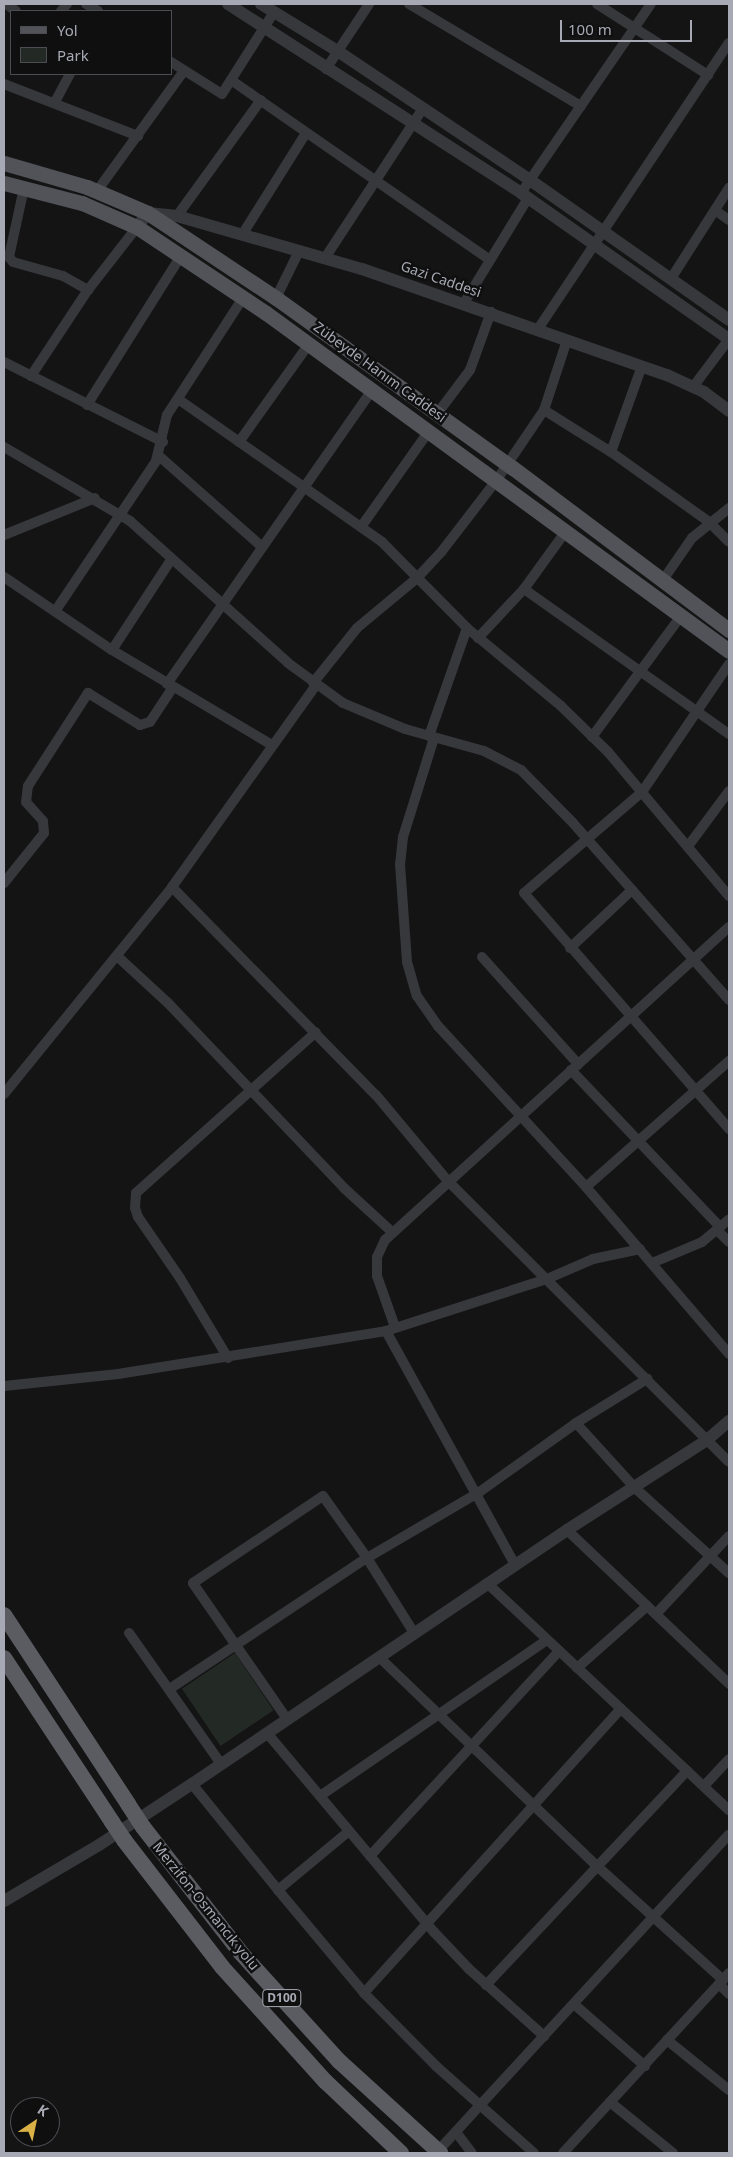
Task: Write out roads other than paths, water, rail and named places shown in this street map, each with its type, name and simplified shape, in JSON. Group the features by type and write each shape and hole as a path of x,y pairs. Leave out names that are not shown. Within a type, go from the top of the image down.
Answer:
{"highway":[{"name":"Merzifon-Osmancık yolu","path":"4,1615 143,1827 241,1953 338,2061 439,2152"},
{"name":"Merzifon-Osmancık yolu","path":"4,1658 124,1840 222,1966 325,2081 401,2153"}],"main road":[{"name":"Zübeyde Hanım Caddesi","path":"4,163 97,191 148,213 276,298 506,463 729,630"},
{"path":"4,183 82,203 137,227 309,344 729,651"}],"street":[{"path":"228,4 524,195 729,339 693,387"},
{"path":"261,4 339,52 530,180 672,277 729,320"},
{"path":"326,69 369,4"},
{"path":"409,4 581,106"},
{"path":"596,4 708,75"},
{"path":"464,303 524,195 530,180 651,4"},
{"path":"172,63 222,94 274,12"},
{"path":"538,329 729,45"},
{"path":"97,191 184,71"},
{"path":"55,102 69,75"},
{"path":"231,80 373,181 489,259"},
{"path":"4,84 55,102 138,136"},
{"path":"177,216 261,100"},
{"path":"325,258 373,181 423,108"},
{"path":"242,235 306,133"},
{"path":"24,188 9,257 13,262 63,276 88,290"},
{"path":"672,277 729,188"},
{"path":"715,210 729,220"},
{"path":"31,376 88,290 148,213"},
{"name":"Gazi Caddesi","path":"148,213 177,216 325,258 491,312 642,366 693,387 729,412"},
{"path":"276,298 299,251"},
{"path":"86,405 181,256"},
{"path":"56,610 159,456 167,415 243,298"},
{"path":"437,414 470,370 491,312"},
{"path":"4,1094 172,887 314,684 357,628 417,578 496,481 506,463 544,410 567,340"},
{"path":"239,442 309,344"},
{"path":"4,362 86,405 163,442"},
{"path":"611,452 642,366"},
{"path":"4,883 44,833 43,821 26,802 28,786 88,694 133,723 144,725 150,722 170,685 221,604 372,390"},
{"path":"178,399 382,542 467,628 592,737 689,845 729,895"},
{"path":"544,410 611,452 709,522 729,542"},
{"path":"361,527 429,431"},
{"path":"4,447 120,514 314,684 343,703 431,737 484,751 521,770 587,839 729,1000"},
{"path":"159,456 262,546"},
{"path":"4,535 95,498"},
{"path":"663,580 692,538 709,522 729,508"},
{"path":"478,638 524,589 566,531"},
{"path":"112,650 171,560"},
{"path":"4,577 56,610 112,650 272,745"},
{"path":"524,589 729,734"},
{"path":"592,737 642,672 681,616"},
{"path":"467,628 431,737 401,850 401,892 409,974 417,996 430,1016 586,1187 729,1354"},
{"path":"729,664 642,792 524,893 729,1129"},
{"path":"689,845 729,791"},
{"path":"172,887 376,1095 448,1181 729,1462"},
{"path":"570,948 632,890"},
{"path":"515,1564 390,1329 376,1265 380,1248 392,1232 520,1114 631,1018 693,958 729,927"},
{"path":"117,956 168,1003 344,1188 392,1232"},
{"path":"482,957 575,1067 719,1228 729,1242"},
{"path":"228,1358 180,1278 138,1217 135,1201 136,1193 250,1089 316,1032"},
{"path":"586,1187 729,1060"},
{"path":"652,1263 702,1242 729,1219"},
{"path":"4,1386 118,1374 228,1358 390,1329 547,1279 593,1259 640,1249"},
{"path":"170,1688 367,1558 478,1493 576,1423 647,1379"},
{"path":"4,1901 99,1845 192,1784 515,1564 707,1440 729,1420"},
{"path":"576,1423 634,1487 729,1573"},
{"path":"287,1719 193,1583 323,1496 367,1558 414,1633"},
{"path":"567,1530 729,1684"},
{"path":"656,1614 729,1536"},
{"path":"487,1583 729,1810"},
{"path":"577,1668 647,1606"},
{"path":"129,1633 170,1688 221,1764"},
{"path":"320,1796 546,1640"},
{"path":"370,1856 559,1651"},
{"path":"380,1656 438,1715 597,1866 724,1979 729,1994"},
{"path":"364,1993 428,1925 533,1804 621,1709"},
{"path":"268,1733 428,1925 486,1984 544,2036"},
{"path":"704,1786 729,1759"},
{"path":"486,1984 687,1770"},
{"path":"192,1784 364,1993 481,2106 534,2153"},
{"path":"278,1890 349,1831"},
{"path":"439,2152 729,1834"},
{"path":"563,2153 724,1979"},
{"path":"575,2005 645,2066"},
{"path":"667,2040 729,2090"},
{"path":"610,2102 673,2153"},
{"path":"456,2132 472,2153"}]}
